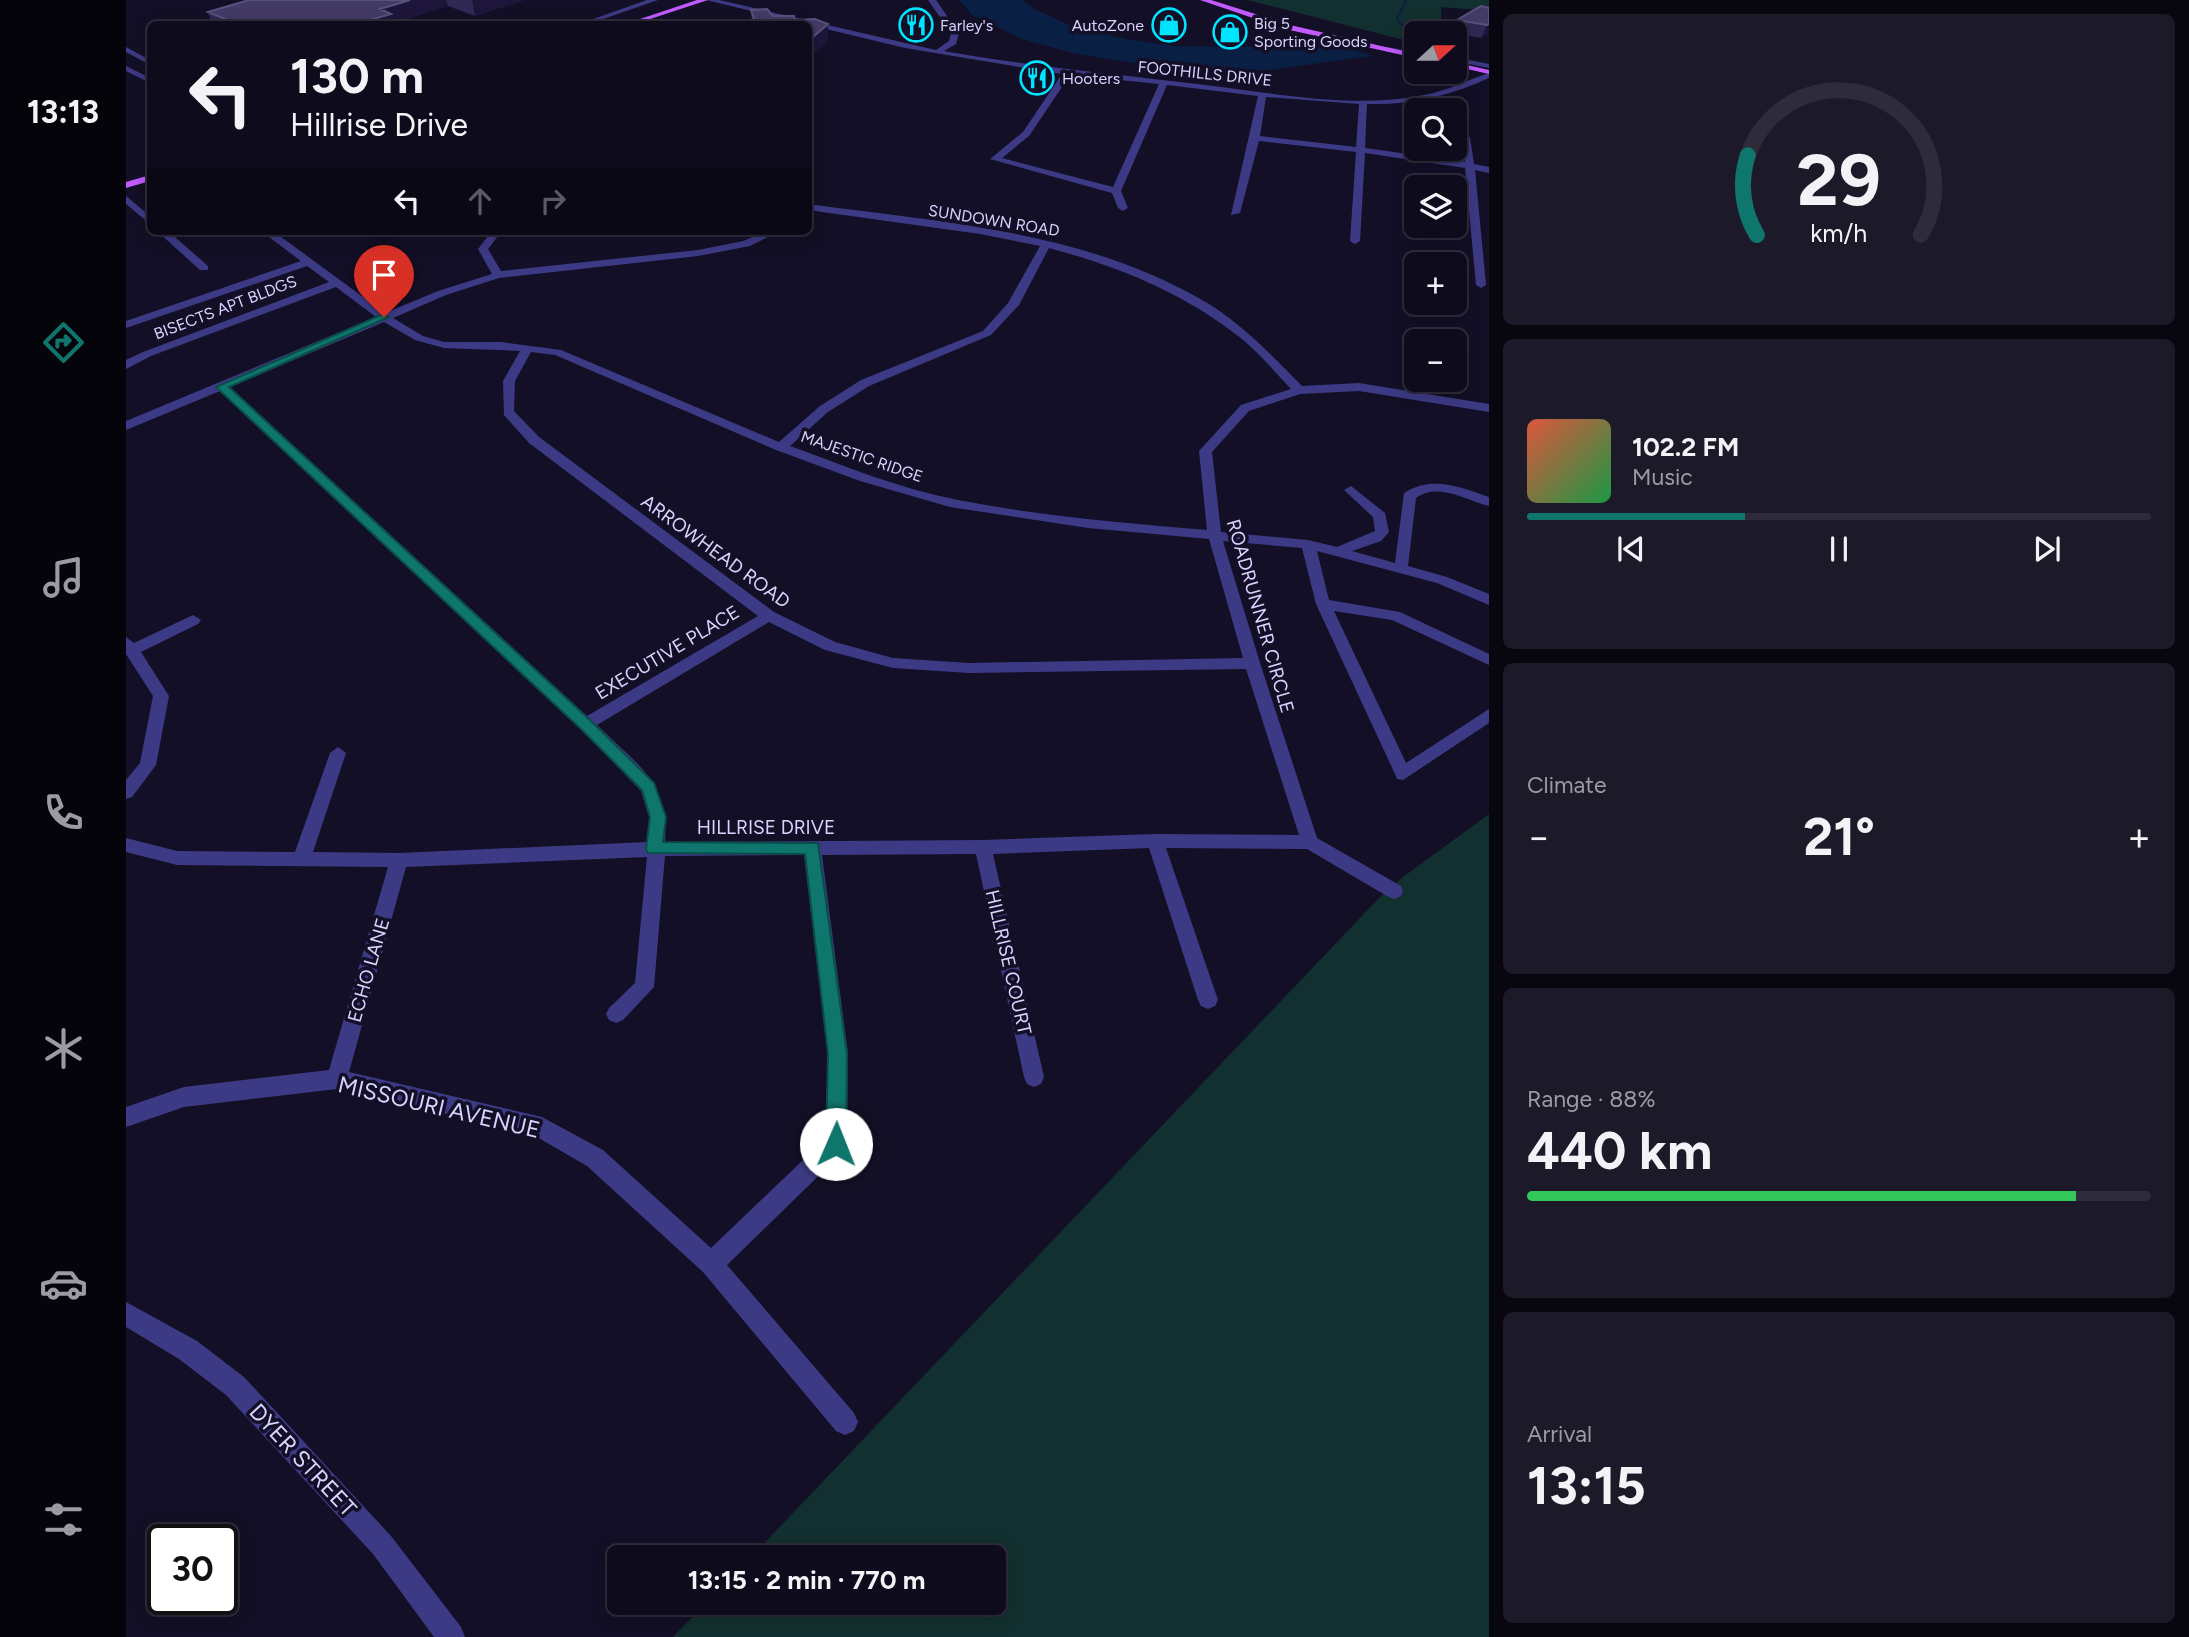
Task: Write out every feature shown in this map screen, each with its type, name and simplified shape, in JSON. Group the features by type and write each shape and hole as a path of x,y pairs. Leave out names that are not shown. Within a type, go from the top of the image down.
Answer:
{"main road":[{"path":"638,21 704,0"},
{"path":"1204,0 1288,27 1404,53"},
{"path":"1236,0 1267,10"},
{"path":"658,21 716,1"},
{"path":"1396,41 1404,43"},
{"path":"1467,58 1489,64"},
{"path":"1467,66 1489,74"},
{"path":"126,185 147,179"},
{"path":"126,193 147,186"}],"street":[{"path":"592,21 654,0"},
{"path":"932,0 955,33 953,42 938,52"},
{"name":"FOOTHILLS DRIVE","path":"716,1 803,21"},
{"name":"FOOTHILLS DRIVE","path":"812,23 938,52 1068,72 1363,102 1412,99 1455,91 1489,74"},
{"path":"126,50 145,60"},
{"path":"126,64 145,60"},
{"path":"1467,63 1489,64"},
{"path":"126,64 147,79"},
{"path":"1068,72 1027,134 995,159 1116,191"},
{"path":"1124,208 1116,191 1164,82"},
{"path":"1235,214 1255,138 1263,93"},
{"path":"1355,241 1363,102"},
{"path":"1255,138 1436,159 1489,170"},
{"path":"1467,139 1481,285"},
{"path":"126,199 147,218"},
{"name":"SUNDOWN ROAD","path":"812,208 1047,243 1118,264 1187,297 1245,336 1299,390"},
{"path":"167,235 204,268"},
{"name":"MAJESTIC RIDGE","path":"271,235 384,317 419,338 444,345 528,348 557,352 781,447 865,478 955,504 1088,524 1308,544 1442,580 1489,600"},
{"path":"493,235 483,249 498,275"},
{"path":"126,426 442,293 498,275 698,253 746,244 766,235"},
{"path":"781,447 824,409 865,383 987,333 1013,305 1047,243"},
{"path":"126,325 308,262"},
{"name":"BISECTS APT BLDGS","path":"126,365 147,354 337,282"},
{"name":"ARROWHEAD ROAD","path":"528,348 509,381 508,412 534,440 769,617 830,646 893,663 969,668 1252,663"},
{"path":"222,387 586,724 649,788 658,817 651,930 644,987 617,1014"},
{"name":"ROADRUNNER CIRCLE","path":"1310,842 1252,663 1215,536 1205,451 1245,408 1299,390 1359,387 1489,408"},
{"path":"1401,569 1409,496 1417,488 1446,488 1489,502"},
{"path":"1337,552 1376,538 1382,532 1380,516 1351,490"},
{"path":"1308,544 1323,604 1403,774 1489,715"},
{"path":"1323,604 1395,616 1489,660"},
{"name":"EXECUTIVE PLACE","path":"586,724 769,617"},
{"path":"126,792 148,765 161,695 129,646 192,620"},
{"path":"301,860 338,753"},
{"path":"1155,841 1208,1000"},
{"name":"HILLRISE DRIVE","path":"126,845 177,858 399,860 654,849 983,846 1155,841 1310,842 1394,891"},
{"name":"HILLRISE COURT","path":"983,846 1034,1077"},
{"path":"711,1264 836,1144 838,1054 812,848"},
{"name":"ECHO LANE","path":"337,1079 399,860"},
{"name":"MISSOURI AVENUE","path":"126,1117 184,1097 337,1079 534,1124 595,1158 711,1264 845,1422"},
{"name":"DYER STREET","path":"126,1314 188,1350 235,1385 382,1545 451,1637"}],"green space":[{"path":"1247,0 1489,0 1489,11 1441,7 1442,21 1404,21 1404,40"},
{"path":"1489,814 1489,1637 673,1637 694,1615 1006,1615 1006,1545 762,1545 1379,898 1403,877"}],"water":[{"path":"959,0 1022,0 1069,25 1125,39 1175,46 1241,47 1299,43 1315,38 1373,56 1260,71 1151,66 1072,53 1022,39 972,15"}],"building":[{"path":"249,0 410,0 380,9 391,14 366,21 230,21 208,12"},
{"path":"1481,6 1489,8 1487,25 1457,20"},
{"path":"767,9 773,16 794,16 795,20 815,19 828,24 812,37 812,21 755,21 751,10"}],"waterway":[{"path":"1404,0 1406,2 1397,18 1404,25"}],"place":[{"name":"Farley's","path":"916,25"},
{"name":"AutoZone","path":"1169,25"},
{"name":"Big 5 Sporting Goods","path":"1230,32"},
{"name":"Hooters","path":"1037,78"}],"route":[{"path":"384,317 222,387 586,724 649,788 658,817 654,849 812,848 838,1054 836,1144"}]}
